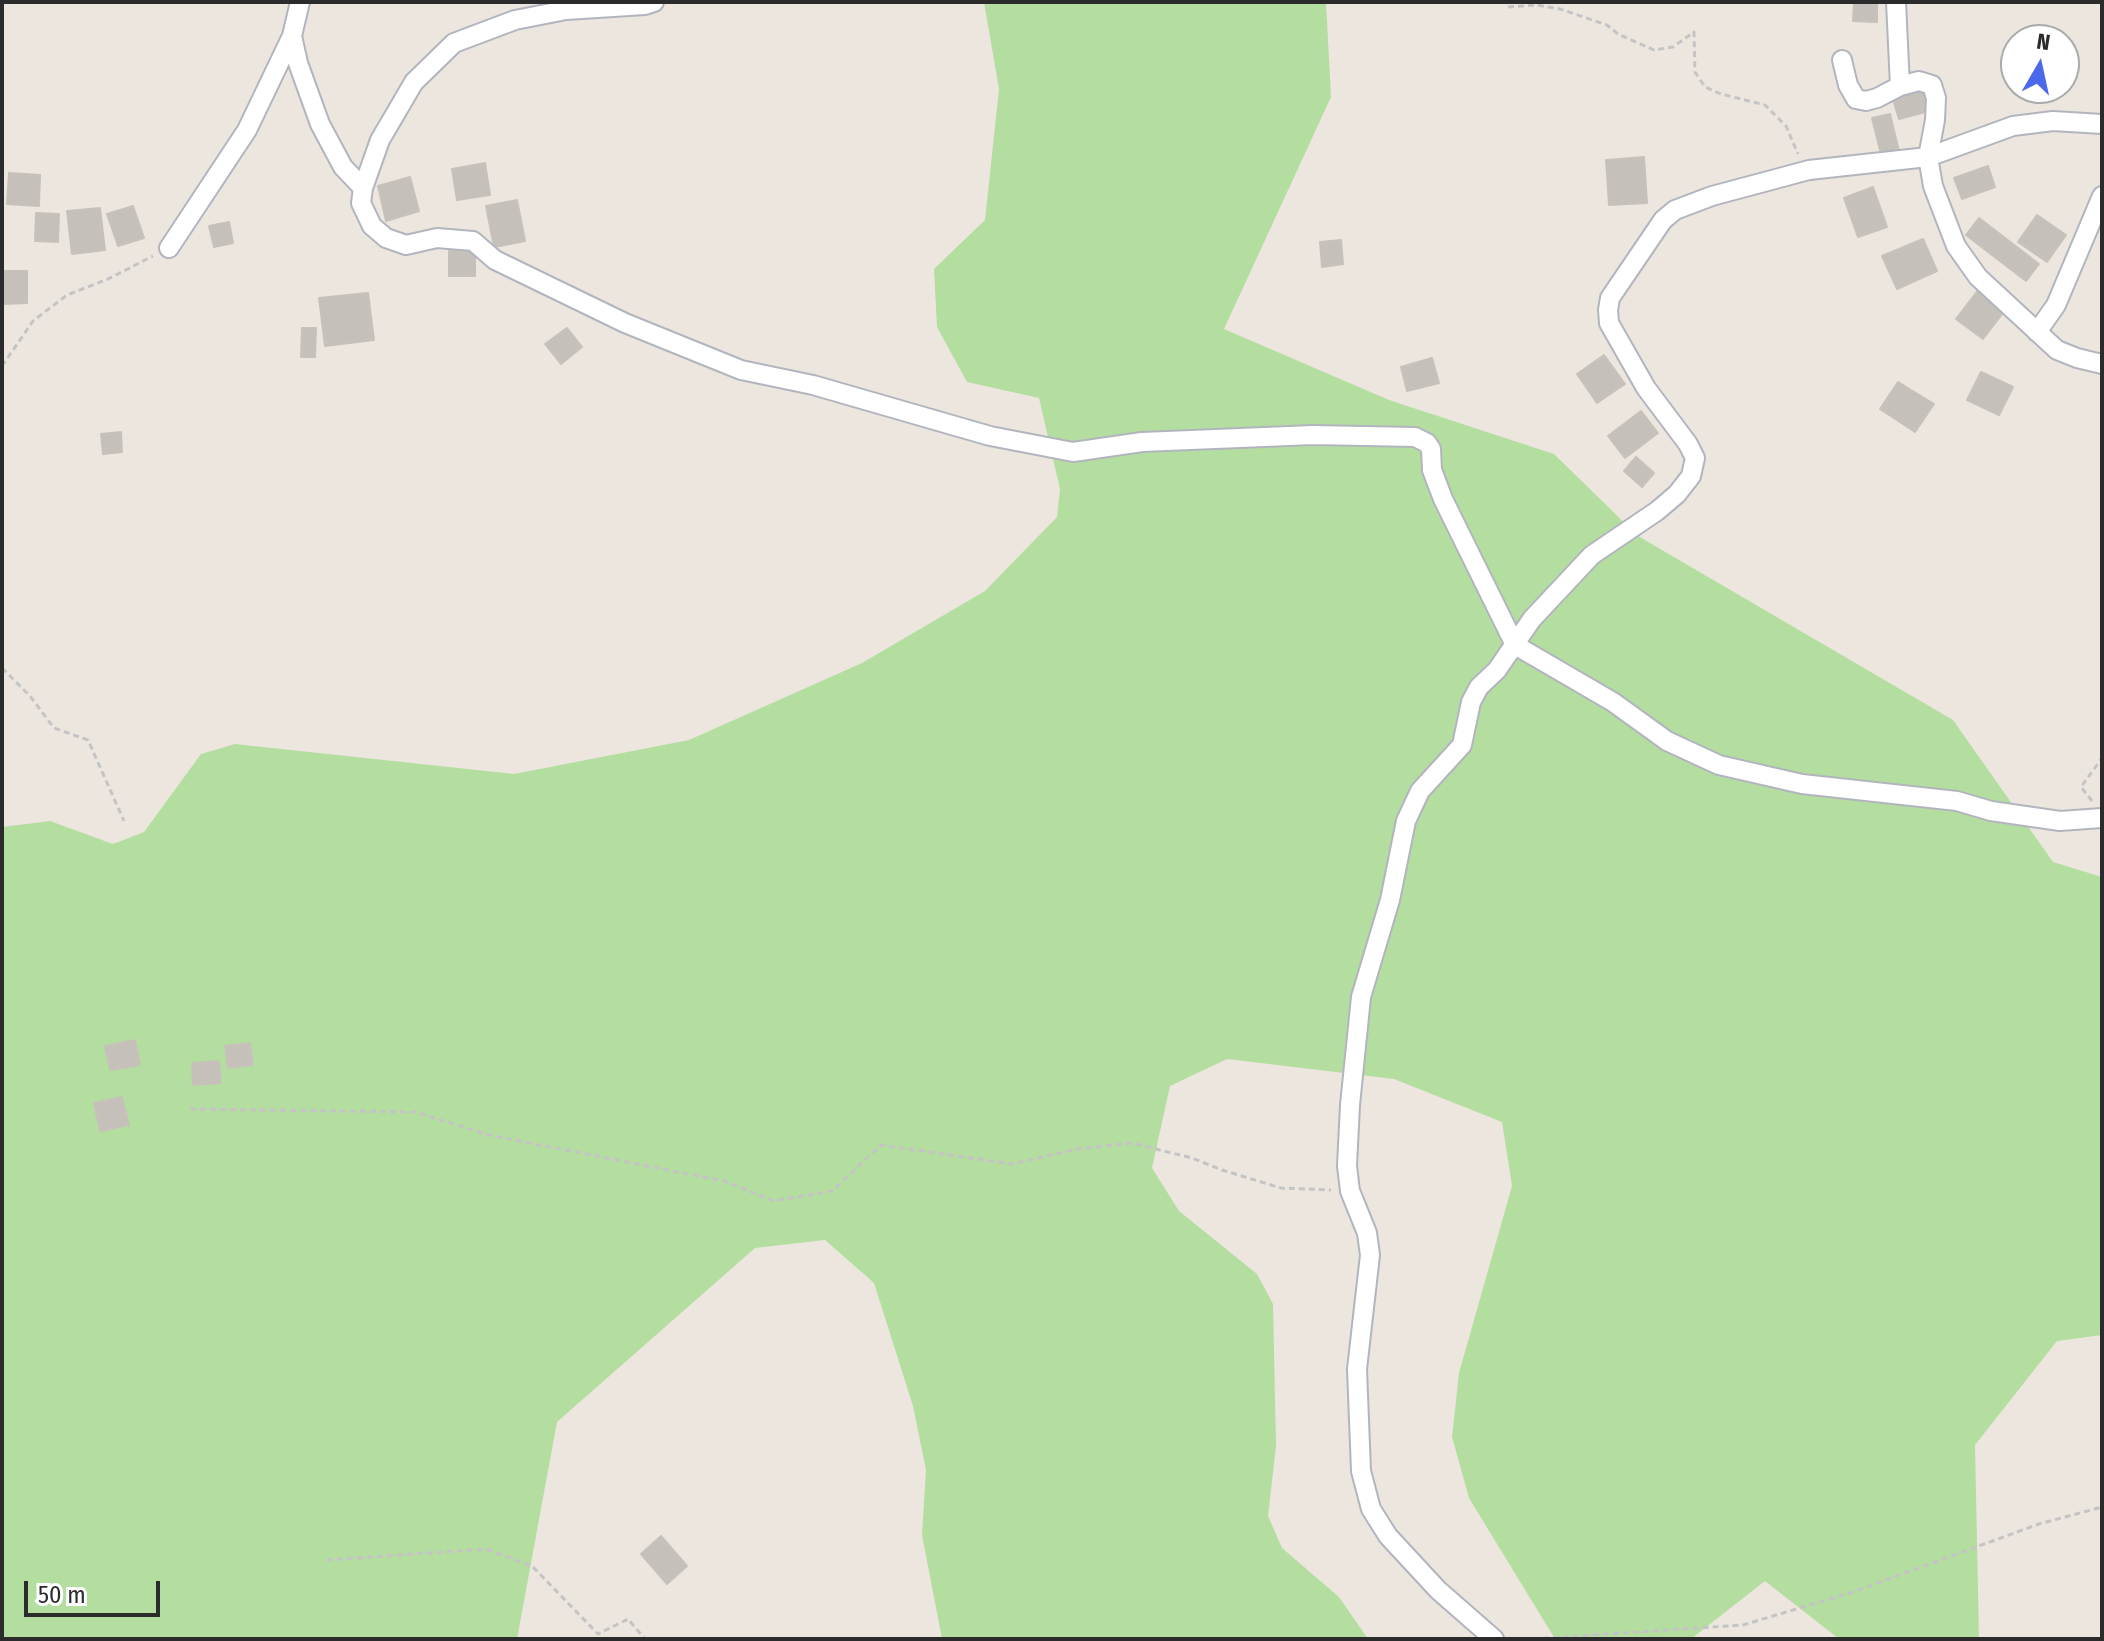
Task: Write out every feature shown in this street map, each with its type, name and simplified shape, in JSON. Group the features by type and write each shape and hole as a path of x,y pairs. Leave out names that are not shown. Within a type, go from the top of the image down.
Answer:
{"street":[{"path":"169,248 247,130 292,36 300,2"},
{"path":"654,2 566,10 515,20 454,43 414,82 380,140 363,188 361,203 372,226 386,238 406,245 437,238 473,241 495,260 625,323 741,370 813,385 990,436 1073,452 1142,442 1313,435 1415,437 1431,449 1432,470 1443,499 1515,645 1613,702 1667,741 1719,765 1802,784 1957,801 1991,811 2060,821 2098,812"},
{"path":"1896,2 1900,86"},
{"path":"292,36 298,63 320,124 343,167 363,188"},
{"path":"1842,60 1848,85 1856,99 1866,101 1877,98 1900,86 1919,81 1932,85 1936,98 1935,120 1928,157 1933,186 1956,246 1978,277 2057,350 2102,364"},
{"path":"1494,1639 1438,1590 1388,1536 1371,1509 1361,1471 1357,1369 1370,1255 1367,1233 1350,1191 1347,1166 1350,1105 1361,997 1390,900 1406,821 1420,791 1462,745 1471,702 1479,687 1497,670 1532,619 1592,555 1657,511 1677,494 1691,476 1695,458 1688,444 1646,388 1609,323 1610,298 1663,220 1675,210 1712,196 1809,170 1928,157 2013,126 2053,121 2102,124"},
{"path":"2037,332 2056,305 2102,196"}],"path":[{"path":"1508,7 1537,5 1560,9 1607,25 1618,34 1654,50 1673,47 1694,32 1695,72 1705,87 1765,105 1786,126 1809,170"},
{"path":"2,366 33,321 67,295 108,279 169,248"},
{"path":"2,668 30,696 54,728 88,740 124,821"},
{"path":"2098,812 2081,787 2102,758"},
{"path":"190,1109 415,1112 489,1135 724,1181 774,1201 832,1191 881,1145 1012,1164 1077,1149 1132,1143 1192,1158 1281,1188 1350,1191"},
{"path":"1533,1639 1743,1625 1853,1592 2039,1524 2102,1507"},
{"path":"327,1560 486,1549 532,1566 598,1634"},
{"path":"594,1639 628,1619 645,1639"}],"green space":[{"path":"984,2 1326,2 1331,97 1224,329 1389,400 1554,454 1638,536 1953,720 2053,862 2102,877 2102,1335 2057,1341 1975,1445 1979,1639 1839,1639 1765,1581 1691,1639 1555,1639 1469,1498 1452,1437 1459,1373 1512,1186 1502,1122 1394,1079 1227,1059 1170,1086 1152,1168 1179,1211 1257,1274 1273,1304 1276,1446 1268,1516 1282,1548 1339,1597 1368,1639 942,1639 922,1535 926,1470 913,1406 874,1283 825,1240 755,1248 557,1422 517,1639 2,1639 2,827 50,821 113,844 144,832 201,754 235,744 514,774 689,740 862,663 985,591 1057,517 1060,489 1039,398 967,382 937,327 934,269 985,220 999,89"}],"building":[{"path":"1854,2 1877,2 1877,22 1853,21"},
{"path":"1922,88 1929,111 1899,119 1892,96"},
{"path":"1890,114 1899,151 1881,154 1872,118"},
{"path":"1644,157 1647,203 1609,205 1606,160"},
{"path":"485,163 490,195 457,200 452,169"},
{"path":"1988,166 1995,187 1962,199 1954,178"},
{"path":"9,173 40,175 39,206 7,204"},
{"path":"410,177 419,211 386,221 378,186"},
{"path":"1873,187 1887,227 1858,237 1844,198"},
{"path":"517,200 525,241 494,247 486,206"},
{"path":"133,206 144,238 118,246 107,214"},
{"path":"100,208 105,250 72,254 67,211"},
{"path":"36,213 59,214 58,242 35,241"},
{"path":"2037,215 2066,235 2047,262 2018,242"},
{"path":"1979,218 2039,264 2026,281 1966,235"},
{"path":"229,222 233,243 214,247 209,226"},
{"path":"1923,239 1937,271 1897,289 1882,256"},
{"path":"1341,240 1343,264 1322,267 1320,242"},
{"path":"449,248 475,248 475,276 449,276"},
{"path":"2,271 27,271 27,303 3,304"},
{"path":"1979,289 2006,309 1983,339 1956,319"},
{"path":"368,293 374,340 325,346 319,298"},
{"path":"302,328 316,328 315,357 301,357"},
{"path":"567,328 582,347 561,364 545,344"},
{"path":"1604,355 1625,384 1597,403 1577,374"},
{"path":"1432,358 1439,383 1407,391 1401,367"},
{"path":"1981,372 2013,387 1999,415 1967,400"},
{"path":"1898,382 1934,404 1915,432 1880,409"},
{"path":"1641,411 1658,433 1625,458 1608,436"},
{"path":"121,432 122,452 103,454 101,434"},
{"path":"1636,457 1654,473 1642,487 1624,471"},
{"path":"135,1040 140,1065 110,1070 105,1046"},
{"path":"250,1043 253,1065 228,1068 225,1046"},
{"path":"219,1061 221,1083 193,1085 192,1063"},
{"path":"122,1097 129,1125 100,1131 94,1103"},
{"path":"661,1536 687,1566 667,1584 641,1554"}]}
